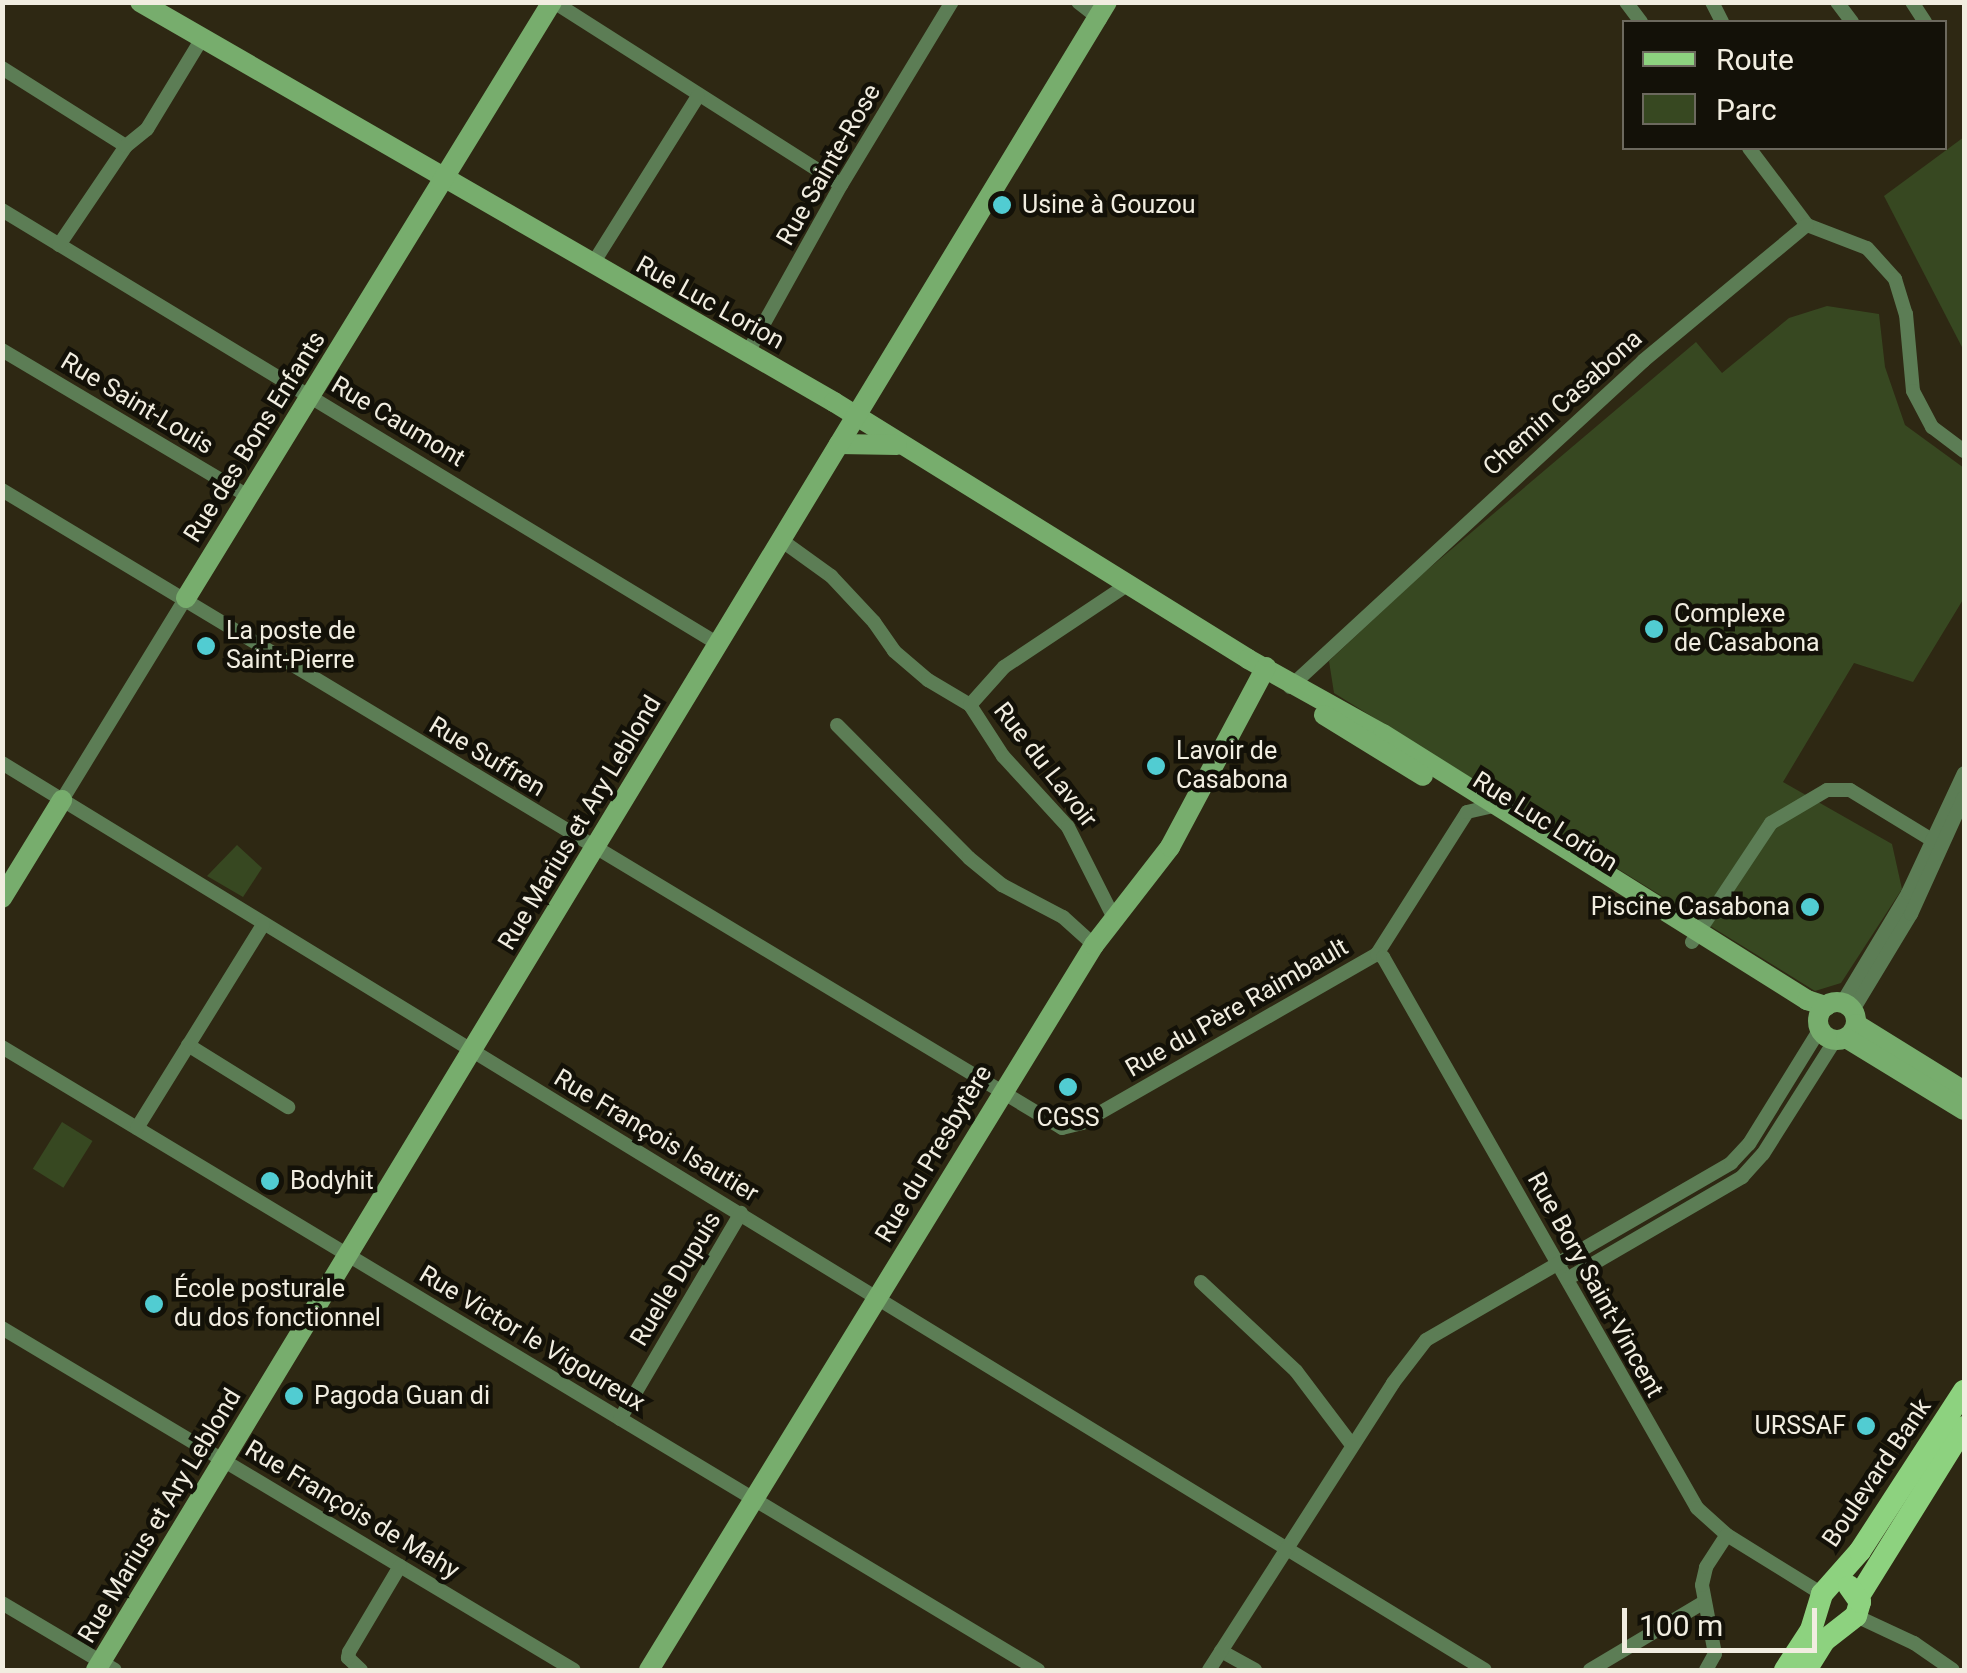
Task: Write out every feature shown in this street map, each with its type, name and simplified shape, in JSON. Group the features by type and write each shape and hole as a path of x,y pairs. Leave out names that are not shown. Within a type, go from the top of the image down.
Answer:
{"main road":[{"name":"Boulevard Bank","path":"1785,1670 1811,1630 1825,1594 1860,1552 1964,1391"},
{"name":"Boulevard Bank","path":"1806,1670 1852,1612 1964,1427"},
{"path":"1846,1584 1852,1612 1824,1617 1825,1594 1846,1584"}],"street":[{"name":"Rue Luc Lorion","path":"140,2 856,417 1483,807 1807,1000 1964,1110"},
{"path":"553,2 841,185"},
{"name":"Rue des Bons Enfants","path":"2,898 553,2"},
{"name":"Rue Sainte-Rose","path":"748,352 841,185 952,2"},
{"path":"1078,2 1103,11"},
{"name":"Rue Marius et Ary Leblond","path":"104,1668 224,1459 1103,11"},
{"path":"60,245 126,146 147,129 203,37"},
{"path":"2,68 126,146"},
{"path":"592,265 698,96"},
{"path":"1751,150 1807,225 1868,248 1895,279 1906,314 1913,391 1932,426 1964,452"},
{"name":"Rue Caumont","path":"2,210 718,644"},
{"name":"Chemin Casabona","path":"1290,686 1670,337 1807,225"},
{"name":"Rue Saint-Louis","path":"2,350 248,496"},
{"path":"839,444 898,446"},
{"name":"Rue Suffren","path":"2,490 1001,1092"},
{"name":"Rue du Lavoir","path":"781,540 831,576 874,622 894,651 928,680 970,705 1003,756 1068,827 1115,920"},
{"path":"970,705 1004,667 1127,585"},
{"name":"Rue du Presbytère","path":"649,1670 1094,945 1170,848 1248,699 1259,667"},
{"path":"1248,699 1290,686"},
{"path":"836,725 969,858 1002,884 1063,917 1094,945"},
{"name":"Rue François Isautier","path":"2,764 1485,1670"},
{"path":"1567,1279 1742,1177 1763,1154 1908,893 1964,773"},
{"path":"1696,937 1770,823 1827,790 1841,787 1932,840"},
{"path":"1209,1670 1408,1359 1426,1340 1731,1163 1748,1144 1912,914 1964,797"},
{"name":"Rue du Père Raimbault","path":"1001,1092 1062,1128 1082,1123 1377,954 1483,807"},
{"path":"1932,840 1933,862"},
{"path":"137,1128 263,924"},
{"name":"Rue Bory Saint-Vincent","path":"1377,954 1383,958 1697,1508 1727,1535 1825,1594"},
{"name":"Rue Luc Lorion","path":"1837,1022 1964,1092"},
{"path":"188,1045 288,1107"},
{"name":"Rue Victor le Vigoureux","path":"2,1047 1038,1670"},
{"name":"Ruelle Dupuis","path":"620,1419 741,1214"},
{"path":"1202,1282 1296,1371 1352,1446"},
{"name":"Rue François de Mahy","path":"2,1328 574,1670"},
{"path":"1706,1670 1716,1654 1704,1602 1706,1568 1727,1535"},
{"path":"361,1670 348,1658 348,1652 400,1566"},
{"path":"1590,1670 1704,1602"},
{"path":"2,1603 104,1668"},
{"path":"1852,1612 1914,1644 1953,1670"},
{"path":"1221,1650 1254,1670"}],"green space":[{"path":"1964,137 1964,351 1884,196"},
{"name":"Complexe de Casabona","path":"1827,306 1879,314 1885,367 1905,425 1964,468 1964,598 1913,682 1854,663 1783,782 1892,844 1902,889 1841,983 1815,991 1334,693 1329,661 1420,576 1696,342 1722,373 1789,318"},
{"path":"237,845 262,868 243,897 207,876"},
{"path":"62,1122 93,1141 63,1188 33,1169"}],"place":[{"name":"Usine à Gouzou","path":"1002,205"},
{"name":"Complexe de Casabona","path":"1654,629"},
{"name":"La poste de Saint-Pierre","path":"206,646"},
{"name":"Lavoir de Casabona","path":"1156,766"},
{"name":"Piscine Casabona","path":"1810,907"},
{"name":"CGSS","path":"1068,1087"},
{"name":"Bodyhit","path":"270,1181"},
{"name":"École posturale du dos fonctionnel","path":"154,1304"},
{"name":"Pagoda Guan di","path":"294,1396"},
{"name":"URSSAF","path":"1866,1426"}]}
